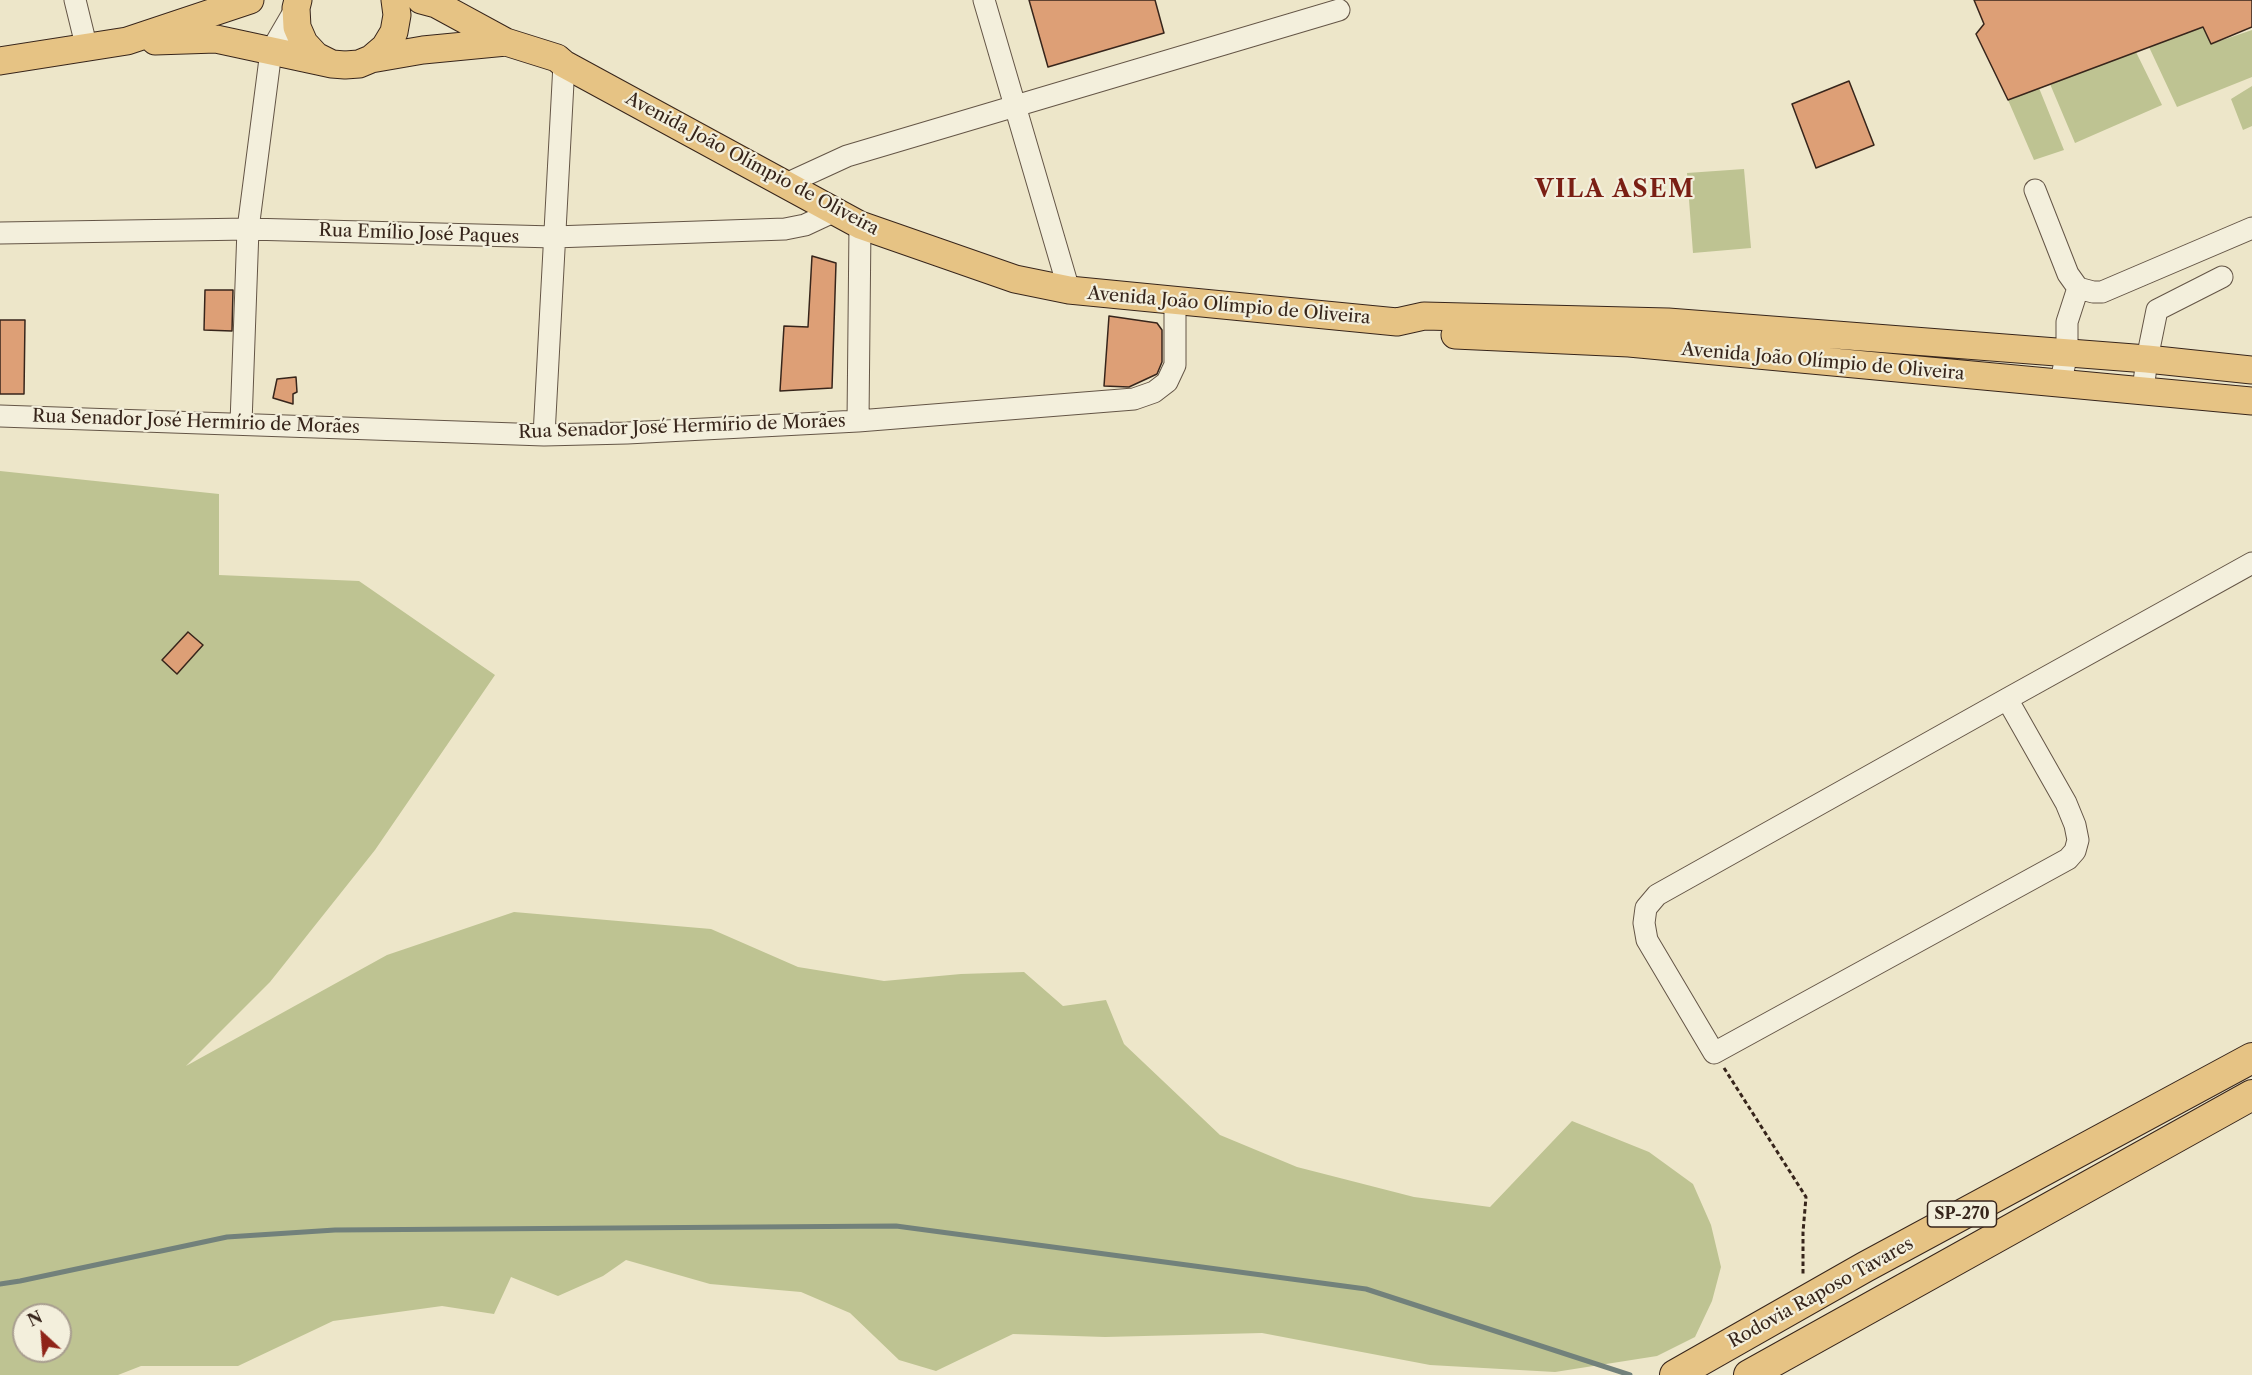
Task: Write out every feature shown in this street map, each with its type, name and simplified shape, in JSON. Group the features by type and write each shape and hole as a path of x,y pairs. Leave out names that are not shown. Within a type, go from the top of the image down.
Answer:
{"highway":[{"path":"2095,1142 2252,1036"},
{"name":"Rodovia Raposo Tavares","path":"1675,1375 1790,1309 2252,1058"},
{"name":"Rodovia Raposo Tavares","path":"1749,1375 2252,1095"}],"main road":[{"path":"0,61 127,41 250,0"},
{"path":"372,58 385,47 394,32 397,15 394,0"},
{"name":"Avenida João Olímpio de Oliveira","path":"422,0 436,4 506,42 557,58 564,64 860,225 1015,279 1069,290 1397,322 1424,316 1668,322 2147,359 2252,370"},
{"path":"297,4 297,27 304,43 316,56 332,63"},
{"path":"127,41 216,39 332,63"},
{"name":"Avenida João Olímpio de Oliveira","path":"332,63 352,64 372,58 423,50 506,42"},
{"name":"Avenida João Olímpio de Oliveira","path":"1397,322 1423,334 1629,343 2252,401"}],"street":[{"path":"75,0 87,49"},
{"path":"984,0 1017,106 1069,290"},
{"path":"241,423 248,229 271,51 297,4"},
{"path":"786,183 847,156 1339,10"},
{"path":"544,435 564,64"},
{"path":"2035,190 2068,274 2078,288 2093,292 2102,292 2252,228"},
{"name":"Rua Emílio José Paques","path":"0,233 248,229 554,237 785,229 805,225 835,211"},
{"path":"858,420 860,225"},
{"path":"2143,390 2157,310 2222,277"},
{"path":"2060,384 2067,354 2067,322 2078,288"},
{"name":"Rua Senador José Hermírio de Morães","path":"0,416 544,435 858,420 1134,399 1154,392 1167,382 1175,365 1175,300"},
{"path":"2007,699 2076,825 2078,840 2075,851 2068,859 1714,1053 1647,940 1644,923 1646,908 1657,895 2007,699 2252,563"}],"path":[{"path":"1714,1053 1806,1197 1803,1284 1790,1309"}],"green space":[{"path":"2203,27 2211,44 2252,30 2252,77 2177,107 2149,47"},
{"path":"2136,52 2162,105 2075,143 2050,84"},
{"path":"2252,86 2252,126 2243,130 2231,99"},
{"path":"2039,88 2064,150 2034,160 2008,100"},
{"path":"1744,169 1751,248 1693,253 1687,173"},
{"path":"0,471 219,494 219,575 359,581 495,675 375,850 270,982 186,1066 387,955 514,912 711,929 798,967 884,981 961,974 1024,972 1063,1006 1106,1000 1124,1044 1220,1135 1297,1167 1414,1197 1490,1207 1572,1121 1649,1152 1693,1184 1711,1225 1721,1267 1712,1301 1695,1337 1657,1356 1555,1372 1430,1365 1262,1333 1105,1337 1013,1334 936,1371 899,1360 850,1313 801,1292 710,1284 626,1260 603,1276 558,1296 511,1277 494,1314 442,1306 333,1321 238,1366 141,1366 118,1375 0,1375"}],"building":[{"path":"1029,0 1155,0 1164,33 1048,67"},
{"path":"1974,0 2252,0 2252,27 2211,44 2203,27 2008,100 1976,34 1984,24"},
{"path":"1849,81 1874,145 1816,168 1792,104"},
{"path":"812,256 836,263 832,388 780,391 784,326 808,327"},
{"path":"205,290 233,290 232,331 204,330"},
{"path":"1109,316 1157,323 1162,330 1162,362 1157,374 1129,387 1104,386"},
{"path":"0,320 25,320 24,394 0,394"},
{"path":"296,377 297,392 293,394 293,404 273,398 277,379"},
{"path":"188,632 203,645 177,674 162,660"}],"waterway":[{"path":"0,1284 227,1237 335,1230 896,1226 1366,1289 1630,1375"}],"district":[{"name":"VILA ASEM","path":"1615,190"}]}
